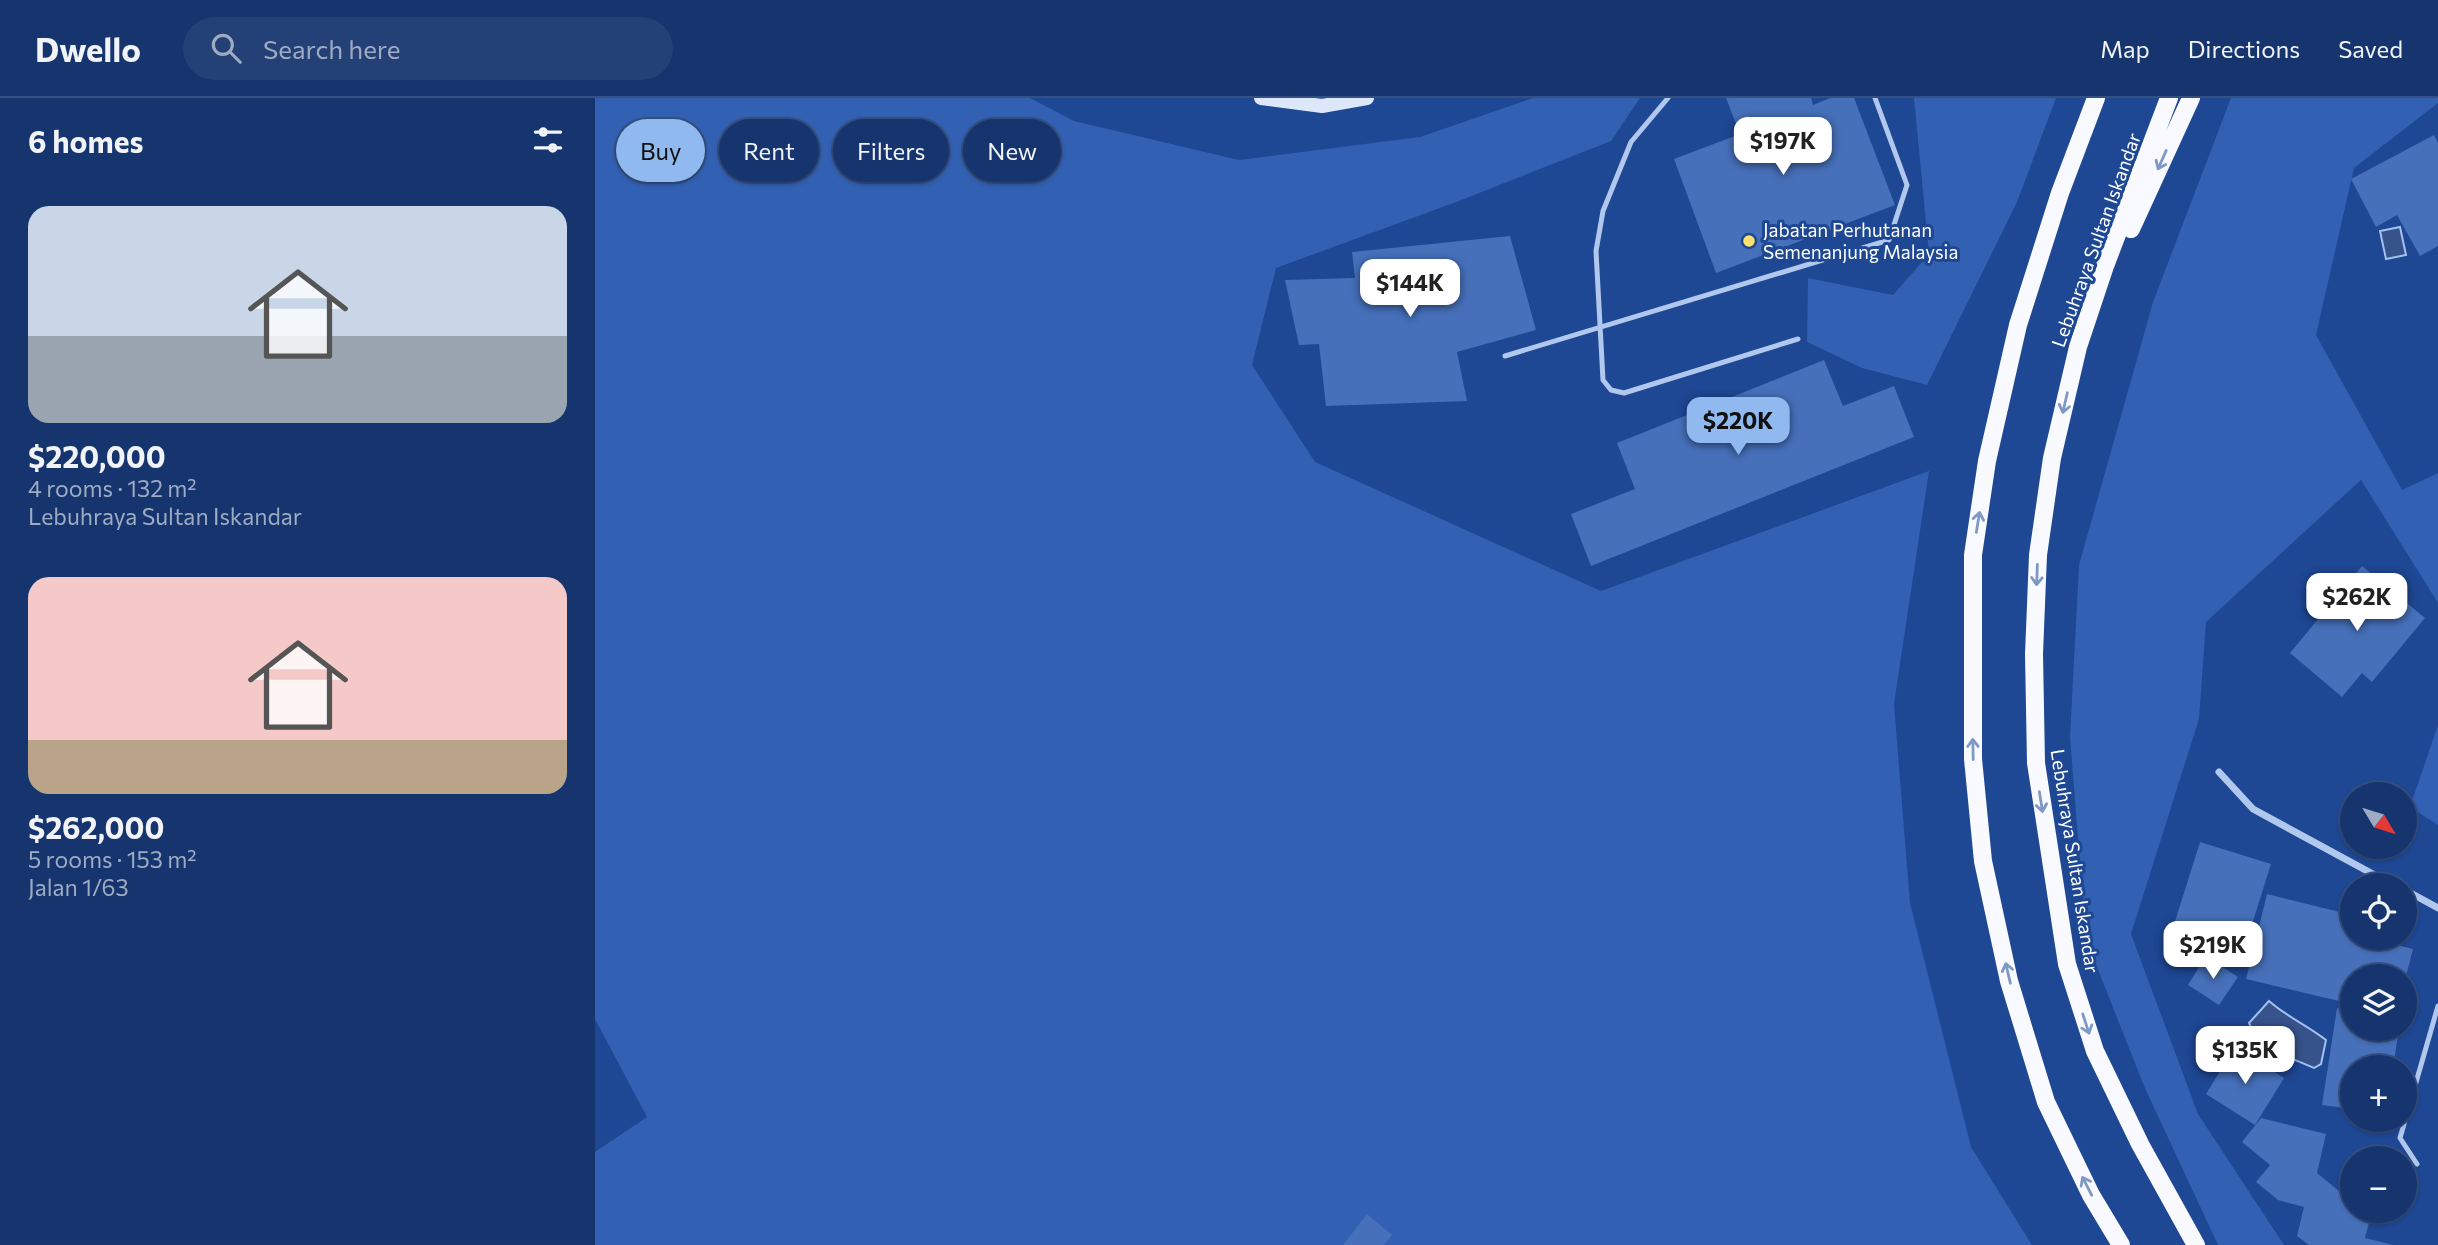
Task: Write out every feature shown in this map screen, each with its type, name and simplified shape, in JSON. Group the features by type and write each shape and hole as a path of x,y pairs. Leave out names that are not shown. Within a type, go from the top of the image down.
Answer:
{"main road":[{"path":"2096,98 2060,193 2018,325 1987,461 1973,555 1973,759 1983,861 2009,981 2031,1054 2046,1102 2091,1195 2121,1245"},
{"name":"Lebuhraya Sultan Iskandar","path":"2169,98 2105,266 2078,347 2052,458 2038,555 2034,654 2036,763 2067,964 2091,1039 2140,1144 2196,1245"},
{"path":"2078,347 2190,98"}],"street":[{"path":"1261,98 1322,106 1367,98"},
{"path":"2219,772 2253,809 2371,873"},
{"path":"2417,897 2438,908"}],"lane":[{"path":"1668,98 1631,142 1603,211 1596,251 1603,380 1611,390 1624,393 1798,339"},
{"path":"1505,356 1889,240 1907,185 1875,98"},
{"path":"2405,1146 2400,1138 2438,1006"}],"shaded area":[{"path":"595,98 1030,98 1074,121 1239,160 1420,137 1533,98 1640,98 1611,141 1459,201 1276,268 1252,365 1315,462 1601,591 1929,471 1894,704 1910,903 1971,1147 2032,1245 595,1245 595,1152 647,1117 595,1019"},
{"path":"1914,98 2056,98 2017,202 1927,385 1862,368 1807,342 1808,278 1893,295 1929,254"},
{"path":"2231,98 2438,98 2438,103 2354,168 2316,335 2402,490 2438,473 2438,603 2361,480 2206,622 2199,719 2131,934 2198,1114 2284,1245 2218,1245 2144,1086 2095,962 2083,902 2070,737 2079,565 2153,302"},
{"path":"2400,227 2406,255 2386,259 2380,231"},
{"path":"2438,725 2438,825 2417,812 2417,786"},
{"path":"2269,1001 2326,1040 2321,1064 2314,1068 2271,1050 2256,1039 2249,1023"}],"building":[{"path":"1726,98 1811,98 1813,105 1830,98 1854,98 1895,205 1716,273 1674,159 1740,134"},
{"path":"2434,135 2438,143 2438,246 2420,256 2397,215 2376,227 2351,179"},
{"path":"1510,236 1536,330 1457,352 1467,401 1326,406 1319,344 1299,345 1285,280 1355,278 1352,252"},
{"path":"1824,360 1843,406 1894,386 1914,437 1591,566 1571,514 1635,489 1617,443"},
{"path":"2362,566 2425,618 2372,682 2362,673 2342,697 2290,653"},
{"path":"2200,842 2271,864 2242,956 2171,934"},
{"path":"2267,894 2340,912 2340,950 2413,950 2409,964 2340,964 2340,1001 2246,979"},
{"path":"2206,956 2238,977 2219,1005 2188,985"},
{"path":"2337,1008 2340,1008 2340,1041 2397,1041 2395,1055 2340,1055 2340,1107 2322,1105"},
{"path":"2235,1047 2284,1078 2255,1125 2206,1094"},
{"path":"2261,1118 2326,1134 2317,1173 2340,1191 2340,1223 2369,1223 2365,1238 2393,1245 2309,1245 2297,1236 2304,1207 2278,1200 2256,1182 2270,1165 2242,1142"},
{"path":"1367,1214 1392,1235 1384,1245 1343,1245"}],"place":[{"name":"Jabatan Perhutanan Semenanjung Malaysia","path":"1749,241"}]}
